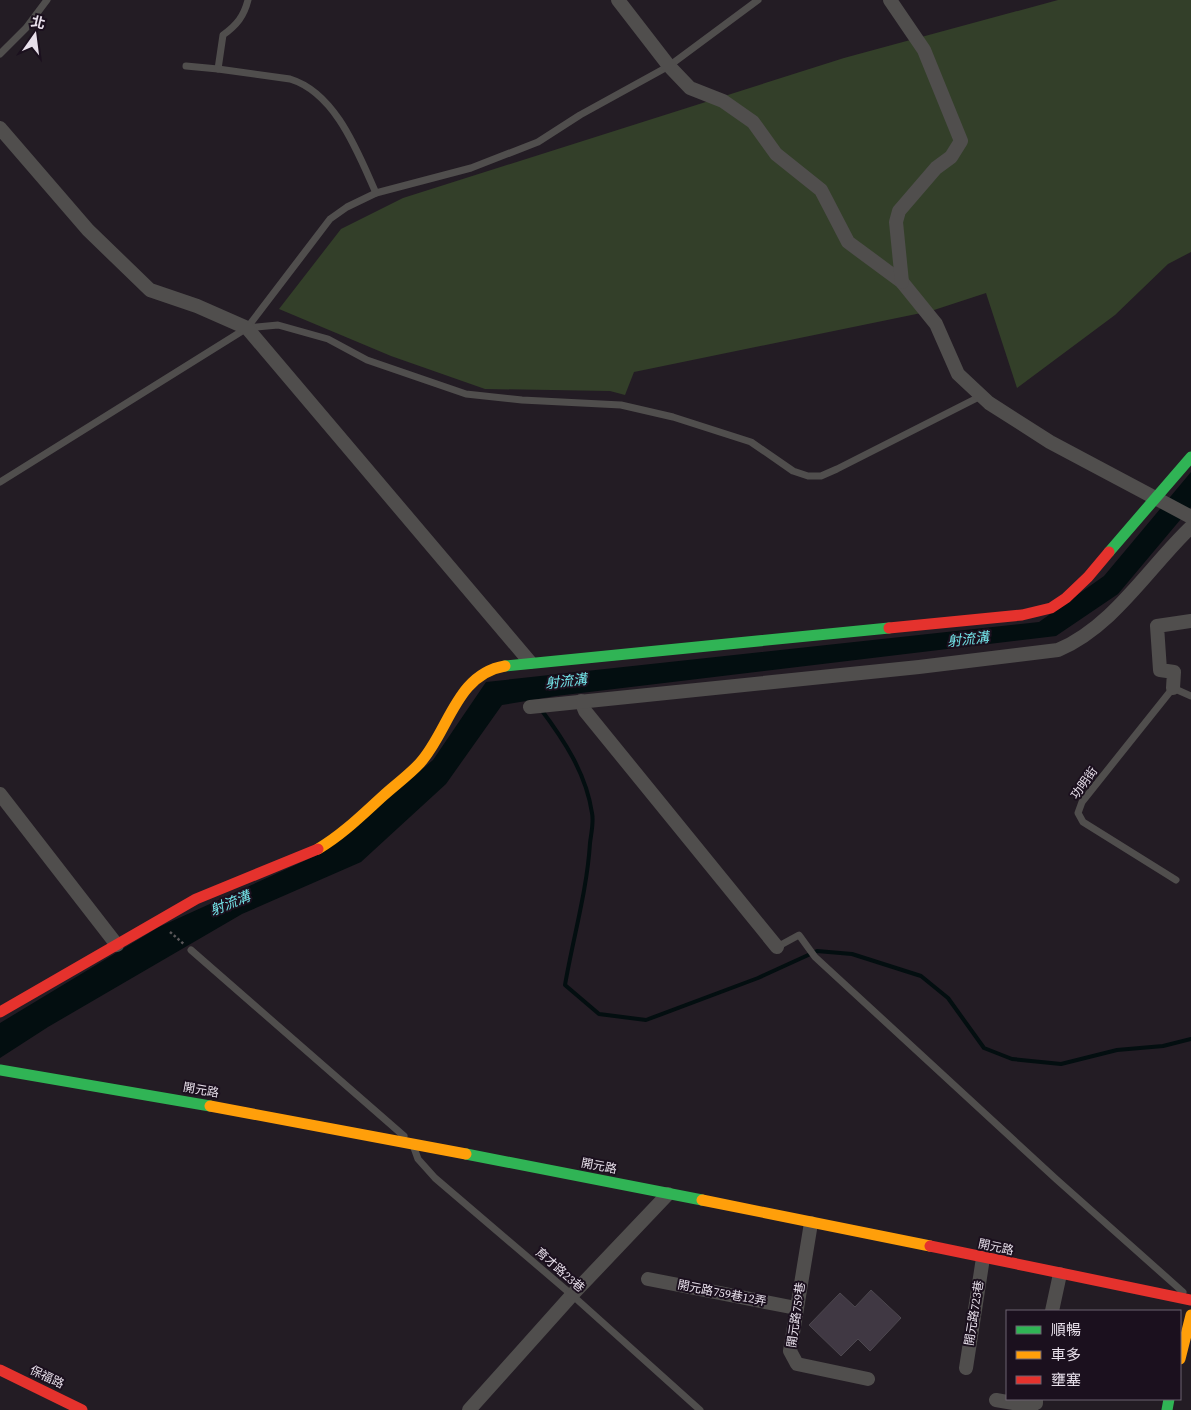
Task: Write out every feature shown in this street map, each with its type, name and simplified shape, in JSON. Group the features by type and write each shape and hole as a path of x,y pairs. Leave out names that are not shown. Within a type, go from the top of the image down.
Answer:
{"street":[{"path":"618,0 669,66 690,88 723,101 753,122 776,154 821,190 848,242 902,282 936,324 958,374 981,396 1050,442 1191,517"},
{"path":"890,0 924,50 961,140 951,157 936,168 899,211 896,222 902,282"},
{"path":"0,128 88,230 150,290 197,306 247,328 530,662"},
{"path":"0,1012 196,900 315,852 336,839 419,764 433,747 460,694 478,678 494,668 530,662 1022,614 1051,608 1066,598 1088,577 1160,499 1191,457"},
{"path":"531,706 928,666 1058,650 1077,642 1114,610 1191,527"},
{"path":"1173,688 1174,672 1160,670 1157,626 1191,621"},
{"path":"581,701 585,710 776,946"},
{"path":"0,794 117,945"},
{"name":"開元路","path":"2,1071 189,1101 668,1194 1191,1299"},
{"path":"469,1410 572,1295 668,1194"},
{"name":"開元路759巷","path":"811,1223 790,1351 797,1364 868,1379"},
{"name":"開元路723巷","path":"966,1368 983,1258"},
{"path":"1052,1310 1060,1274"},
{"name":"開元路759巷12弄","path":"648,1279 796,1308"},
{"path":"1181,1354 1191,1315"},
{"name":"保福路","path":"0,1370 75,1408"},
{"path":"996,1400 1030,1406 1036,1400"}],"lane":[{"path":"0,54 26,28 47,0"},
{"path":"218,69 223,35 237,24 244,14 248,0"},
{"path":"0,482 247,328 330,219 347,207 376,193 470,168 538,142 580,115 669,66 758,0"},
{"path":"186,66 299,81 317,94 337,116 376,193"},
{"path":"247,328 278,325 328,339 367,360 466,394 522,400 621,405 673,417 751,442 794,470 808,476 821,476 837,469 981,396"},
{"path":"1173,688 1191,696"},
{"name":"功明街","path":"1173,688 1082,802 1078,813 1083,822 1176,880"},
{"path":"776,946 799,935 815,957 1056,1179 1165,1278 1191,1299"},
{"path":"191,950 412,1144"},
{"name":"育才路23巷","path":"412,1144 418,1160 435,1178 572,1295 700,1410"}],"path":[{"path":"157,922 191,950"}],"green space":[{"path":"1058,0 1191,0 1191,252 1168,264 1115,315 1017,388 986,293 931,311 634,372 625,395 610,391 485,389 391,356 279,309 341,229 403,198 844,58"}],"water":[{"name":"射流溝","path":"1191,472 1191,507 1118,594 1056,636 556,696 502,705 446,784 361,862 242,914 48,1027 0,1058 0,1023 159,927 324,852 433,760 486,682 1039,622 1104,576"}],"building":[{"path":"871,1290 901,1318 870,1351 858,1339 841,1356 809,1325 840,1293 855,1307"}],"waterway":[{"path":"540,708 573,758 585,784 592,813 593,824 586,879 565,985 599,1014 646,1020 758,978 817,951 852,954 921,976 948,998 984,1048 1012,1059 1061,1064 1117,1050 1163,1046 1191,1039"}],"traffic: fast":[{"path":"1109,552 1191,457"},
{"path":"505,666 889,628"},
{"path":"0,1070 210,1106"},
{"path":"466,1154 702,1200"},
{"path":"1167,1410 1169,1400"}],"traffic: slow":[{"path":"318,849 352,824 420,763 430,750 464,692 475,680 488,671 505,666"},
{"path":"210,1106 466,1154"},
{"path":"702,1200 930,1246"},
{"path":"1181,1355 1191,1315"}],"traffic: jam":[{"path":"889,628 1022,615 1051,608 1066,598 1088,577 1109,552"},
{"path":"0,1012 196,899 318,849"},
{"path":"930,1246 1191,1300"},
{"path":"0,1370 82,1410"}]}
